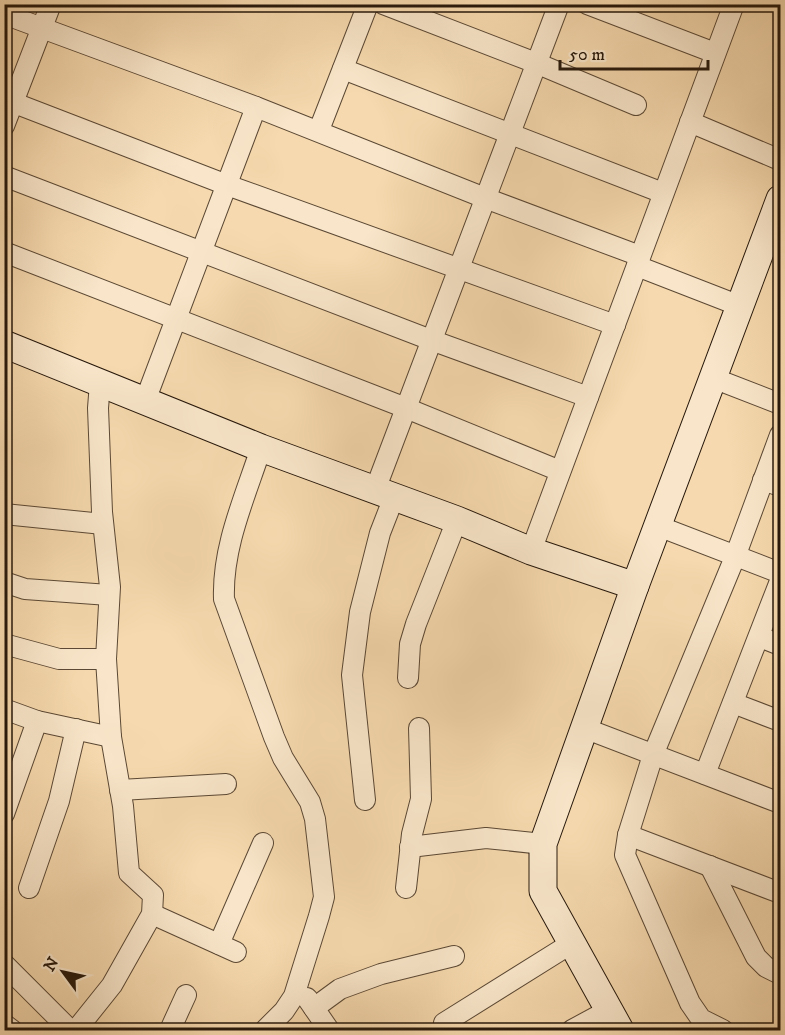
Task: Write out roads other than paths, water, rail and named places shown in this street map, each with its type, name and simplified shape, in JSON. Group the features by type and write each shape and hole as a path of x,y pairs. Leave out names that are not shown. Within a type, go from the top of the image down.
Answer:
{"street":[{"path":"4,126 9,100 51,4"},
{"path":"318,130 368,4"},
{"path":"383,4 537,63 636,105"},
{"path":"365,800 352,675 360,612 380,533 384,493 406,408 559,4"},
{"path":"587,4 715,54"},
{"path":"531,550 734,4"},
{"path":"4,14 318,130 639,261 740,306"},
{"path":"343,69 663,194"},
{"path":"9,100 227,185 615,325"},
{"path":"146,401 256,107"},
{"path":"690,122 780,160"},
{"path":"4,176 431,340 588,397"},
{"path":"572,1030 615,1020 543,891 543,844 635,586 780,199"},
{"path":"4,252 406,408 561,471"},
{"path":"4,344 261,448 457,520 531,550 635,586"},
{"path":"713,378 780,404"},
{"path":"76,1030 112,986 152,914 153,896 129,873 120,790 111,737 106,659 109,596 98,408 100,383"},
{"path":"723,1030 701,1019 690,1003 626,855 628,835 653,755 735,556 772,483 780,435"},
{"path":"261,448 228,548 223,576 224,599 274,737 283,758 309,802 315,819 324,897 294,996 284,1011 265,1030"},
{"path":"4,513 103,524"},
{"path":"408,678 410,644 416,624 457,520"},
{"path":"658,526 780,573"},
{"path":"705,774 780,581"},
{"path":"4,582 25,589 109,596"},
{"path":"759,637 780,645"},
{"path":"4,644 58,659 106,659"},
{"path":"733,703 780,721"},
{"path":"4,709 36,721 111,737"},
{"path":"4,814 36,721"},
{"path":"406,888 410,847 421,799 419,728"},
{"path":"584,728 780,803"},
{"path":"29,888 58,801 76,729"},
{"path":"120,790 226,784"},
{"path":"628,835 780,893"},
{"path":"410,847 486,838 543,844"},
{"path":"152,914 228,948 263,843"},
{"path":"710,866 756,957 766,967 780,974"},
{"path":"444,1023 572,943"},
{"path":"314,1008 340,989 381,975 454,956"},
{"path":"4,964 70,1030"},
{"path":"298,983 329,1030"},
{"path":"170,1030 186,994"},
{"path":"4,1024 12,1030"}]}
